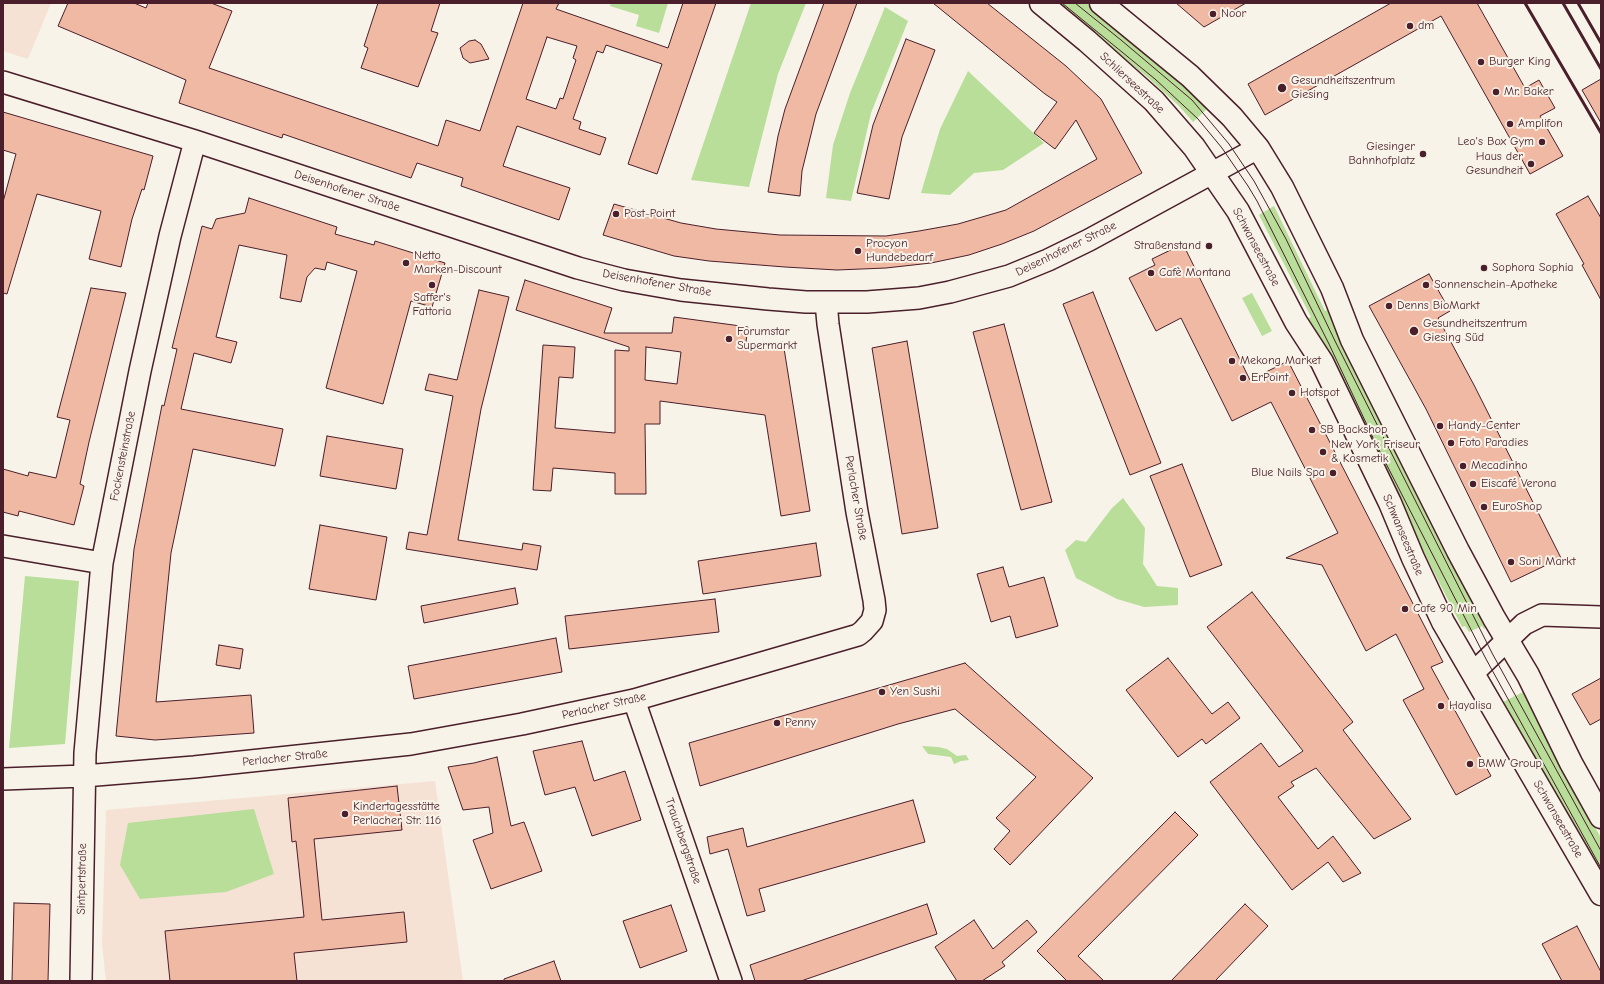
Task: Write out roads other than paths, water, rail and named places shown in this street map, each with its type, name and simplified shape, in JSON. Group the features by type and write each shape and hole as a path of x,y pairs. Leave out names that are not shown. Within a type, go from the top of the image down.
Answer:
{"main road":[{"name":"Schlierseestraße","path":"1041,3 1087,41 1154,101 1182,132 1212,173"},
{"path":"1100,3 1201,86 1232,117 1258,148 1282,187 1332,288 1352,340 1458,551 1506,640 1528,676 1571,763 1601,817"},
{"name":"Schwanseestraße","path":"1212,173 1238,211 1296,322 1322,362 1383,488 1430,596 1443,622 1601,894"}],"street":[{"name":"Deisenhofener Straße","path":"3,82 195,141 555,260 624,280 689,291 768,300 882,302 919,298 950,292 1008,276 1048,260 1089,240 1258,148"},
{"name":"Fockensteinstraße","path":"84,776 102,563 140,370 170,236 195,141"},
{"name":"Perlacher Straße","path":"3,779 84,776 194,767 389,747 522,724 634,700 851,638 863,631 872,621 874,600 857,512 828,324 826,302"},
{"path":"3,546 102,563"},
{"path":"1472,672 1524,624 1542,615 1601,617"},
{"name":"Trauchbergstraße","path":"634,700 732,981"},
{"name":"Sintpertstraße","path":"81,981 84,776"}],"tram line":[{"path":"1062,3 1155,79 1198,119 1222,148 1248,186 1329,344 1375,442 1486,659 1601,868"},
{"path":"1075,3 1192,100 1229,144 1254,181 1286,239 1335,341 1492,653 1601,851"}],"railway":[{"path":"1525,3 1601,133"},
{"path":"1563,3 1601,69"},
{"path":"1578,3 1601,43"}],"place":[{"name":"Noor","path":"1213,14"},
{"name":"dm","path":"1410,26"},
{"name":"Burger King","path":"1481,62"},
{"name":"Gesundheitszentrum Giesing","path":"1282,88"},
{"name":"Mr. Baker","path":"1496,92"},
{"name":"Amplifon","path":"1510,124"},
{"name":"Leo's Box Gym","path":"1542,142"},
{"name":"Giesinger Bahnhofplatz","path":"1423,154"},
{"name":"Haus der Gesundheit","path":"1531,164"},
{"name":"Post-Point","path":"616,214"},
{"name":"Straßenstand","path":"1209,246"},
{"name":"Procyon Hundebedarf","path":"858,251"},
{"name":"Netto Marken-Discount","path":"406,263"},
{"name":"Sophora Sophia","path":"1484,268"},
{"name":"Cafè Montana","path":"1151,273"},
{"name":"Saffer's Fattoria","path":"432,285"},
{"name":"Sonnenschein-Apotheke","path":"1426,285"},
{"name":"Denns BioMarkt","path":"1389,306"},
{"name":"Gesundheitszentrum Giesing Süd","path":"1414,331"},
{"name":"Forumstar Supermarkt","path":"729,339"},
{"name":"Mekong Market","path":"1232,361"},
{"name":"ErPoint","path":"1243,378"},
{"name":"Hotspot","path":"1292,393"},
{"name":"Handy-Center","path":"1440,426"},
{"name":"SB Backshop","path":"1312,430"},
{"name":"Foto Paradies","path":"1451,443"},
{"name":"New York Friseur & Kosmetik","path":"1323,452"},
{"name":"Mecadinho","path":"1463,466"},
{"name":"Blue Nails Spa","path":"1333,473"},
{"name":"Eiscafé Verona","path":"1473,484"},
{"name":"EuroShop","path":"1484,507"},
{"name":"Soni Markt","path":"1511,562"},
{"name":"Cafe 90 Min","path":"1405,609"},
{"name":"Yen Sushi","path":"882,692"},
{"name":"Hayalisa","path":"1441,706"},
{"name":"Penny","path":"777,723"},
{"name":"BMW Group","path":"1470,764"},
{"name":"Kindertagesstätte Perlacher Str. 116","path":"345,814"}]}
